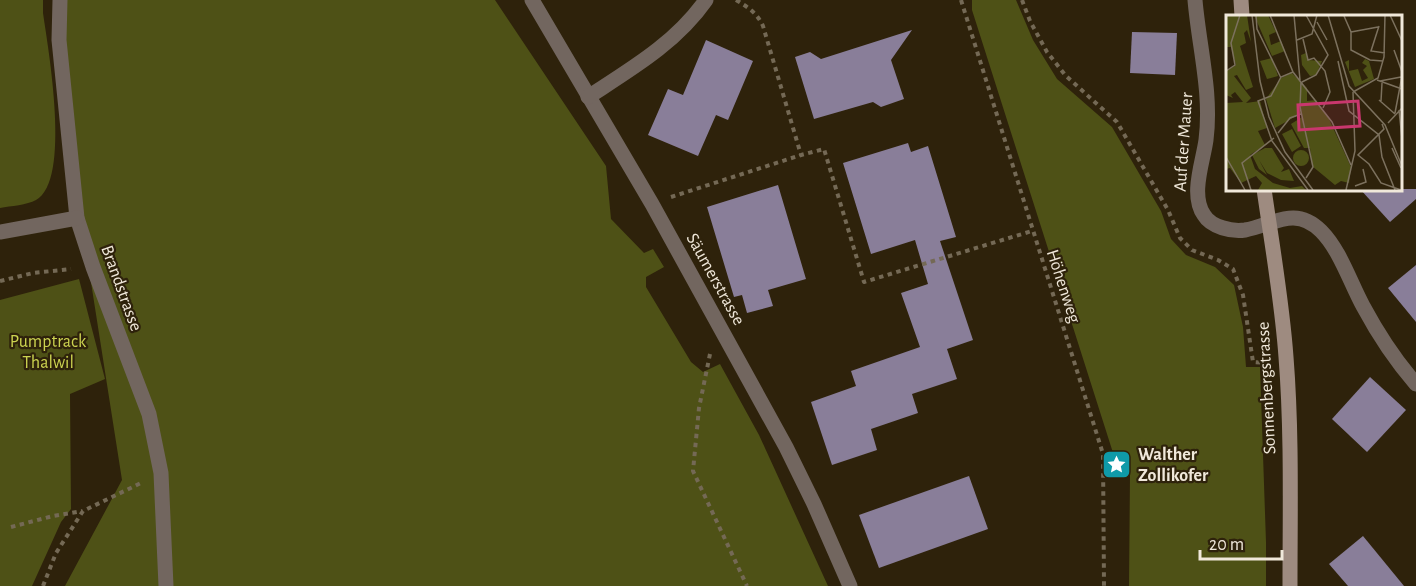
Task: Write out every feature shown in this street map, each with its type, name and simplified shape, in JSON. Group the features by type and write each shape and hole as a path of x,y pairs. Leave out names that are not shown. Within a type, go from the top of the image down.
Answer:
{"main road":[{"path":"1241,0 1242,15"},
{"name":"Sonnenbergstrasse","path":"1264,190 1275,252 1286,357 1290,464 1290,586"}],"street":[{"name":"Brandstrasse","path":"60,0 59,40 77,218 93,267 149,414 161,473 166,586"},
{"name":"Säumerstrasse","path":"532,0 652,204 786,447 850,586"},
{"path":"588,97 660,50 693,19 706,0"},
{"name":"Auf der Mauer","path":"1195,0 1197,32 1208,91 1206,139 1198,190 1204,217 1216,225 1231,230 1244,230 1269,222"},
{"path":"1269,222 1298,217 1310,221 1322,232 1333,248 1383,342 1416,384"},
{"path":"0,232 77,218"}],"path":[{"path":"736,0 759,16 764,26 801,155"},
{"name":"Höhenweg","path":"961,0 1103,454 1104,586"},
{"path":"1022,0 1030,21 1047,52 1066,76 1117,122 1168,210 1180,238 1192,250 1218,260 1233,269 1243,295 1253,362 1266,363"},
{"path":"661,201 824,149 864,282 1032,231"},
{"path":"0,281 33,273 93,267"},
{"path":"717,322 699,408 693,471 747,586"},
{"path":"11,527 83,511 161,473"},
{"path":"43,586 56,553 83,511"}],"green space":[{"path":"0,0 43,0 55,112 55,142 53,168 47,188 32,202 0,208"},
{"path":"64,0 495,0 606,166 611,219 644,253 653,249 664,267 646,277 646,287 691,362 703,372 720,364 759,435 828,586 65,586 122,480 58,72"},
{"path":"972,0 1016,0 1033,40 1057,79 1112,127 1161,211 1171,239 1186,255 1215,267 1234,285 1243,327 1246,367 1260,367 1266,586 1129,586 1130,475 1115,459 972,10"},
{"name":"Pumptrack Thalwil","path":"79,279 105,379 70,394 71,509 61,522 32,586 0,586 0,300"}],"building":[{"path":"912,30 891,60 904,99 881,107 873,102 814,119 795,57 810,52 821,59"},
{"path":"1132,32 1177,33 1175,75 1130,73"},
{"path":"706,40 753,61 728,120 716,115 698,156 648,135 668,89 683,95"},
{"path":"908,143 911,152 928,146 956,237 940,241 973,340 947,349 957,379 912,394 918,413 871,429 877,450 832,465 811,402 856,386 851,371 920,347 901,293 928,284 915,240 871,254 843,163"},
{"path":"778,185 806,279 768,290 773,306 747,313 742,295 734,297 707,207"},
{"path":"1416,189 1416,199 1390,222 1361,190"},
{"path":"1416,265 1416,322 1388,288"},
{"path":"1370,377 1406,410 1367,452 1332,419"},
{"path":"969,476 988,529 879,568 859,515"},
{"path":"1363,536 1404,586 1348,586 1329,564"}],"place":[{"name":"Walther Zollikofer","path":"1117,464"}]}
